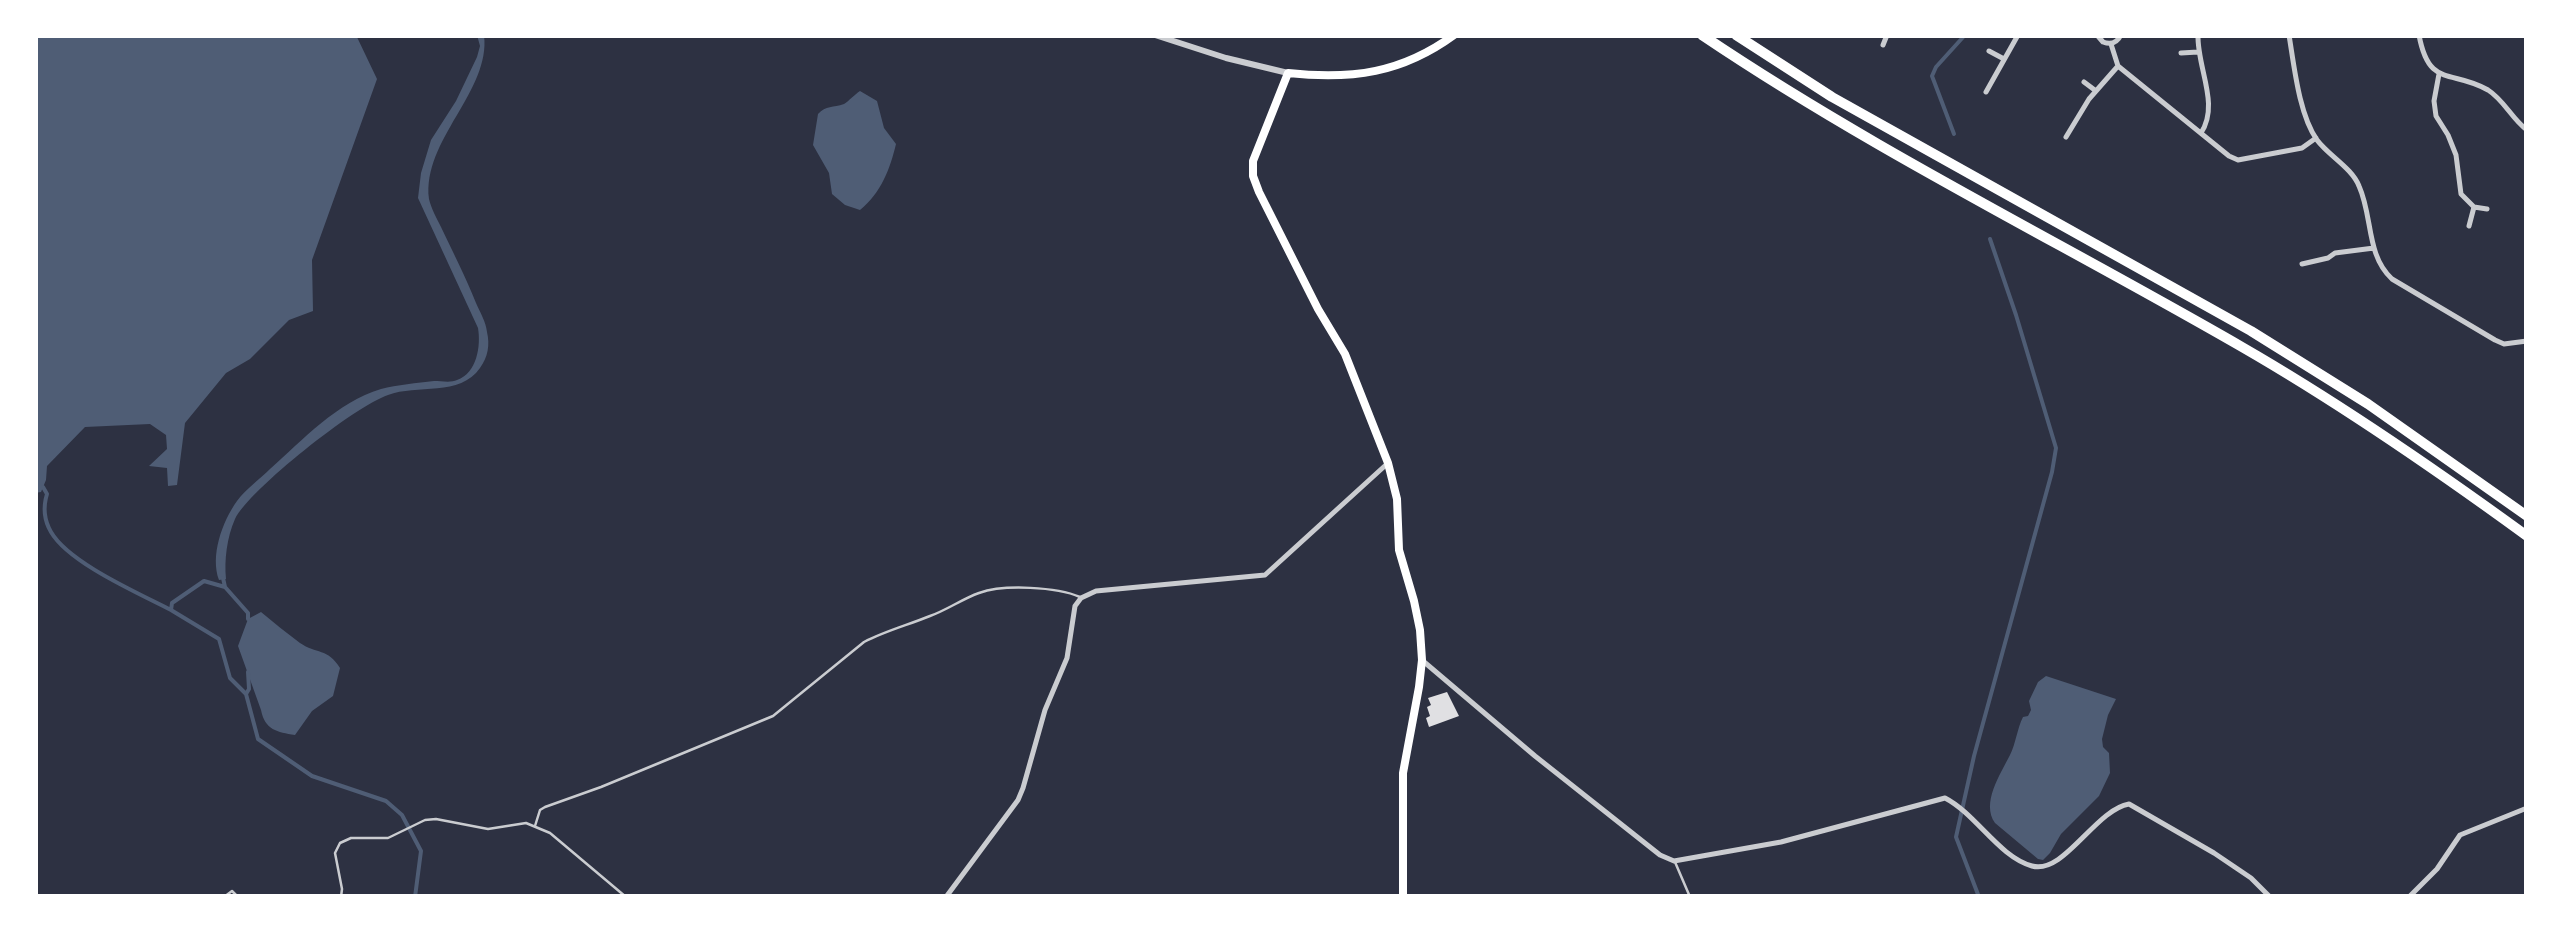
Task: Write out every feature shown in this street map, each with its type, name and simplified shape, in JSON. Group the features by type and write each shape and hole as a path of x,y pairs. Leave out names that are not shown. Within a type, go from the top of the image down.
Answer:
{"highway":[{"path":"1702,35 1841,122 2290,376 2527,536"},
{"path":"1736,35 1848,106 2251,331 2368,404 2527,516"}],"main road":[{"path":"1402,897 1403,774 1422,660 1414,601 1399,550 1396,499 1388,463 1345,354 1318,309 1253,176 1256,149 1288,73 1372,73 1414,59 1454,35"}],"street":[{"path":"1155,35 1288,73"},
{"path":"1883,45 1887,35"},
{"path":"1986,92 2018,35"},
{"path":"2097,35 2111,44 2121,35"},
{"path":"2198,35 2210,108 2209,122 2201,134"},
{"path":"2289,35 2304,108 2316,138 2357,180 2378,262 2392,280 2495,340 2504,344 2527,341"},
{"path":"2419,35 2424,57 2439,74 2488,90 2527,130"},
{"path":"2111,44 2118,66 2228,156 2238,160 2302,148 2316,138"},
{"path":"1989,52 2004,59"},
{"path":"2181,53 2199,52"},
{"path":"2066,138 2096,91 2118,66"},
{"path":"2439,74 2434,101 2436,116 2456,155 2461,194 2474,207 2487,209"},
{"path":"2084,82 2096,91"},
{"path":"2469,226 2474,207"},
{"path":"2302,264 2335,253 2374,248"},
{"path":"2314,261 2316,274"},
{"path":"946,897 1024,788 1044,710 1068,658 1075,606 1082,598 1096,591 1266,574 1388,463"},
{"path":"1422,660 1660,856 1674,861 1781,842 1945,798 1960,806 2014,857 2035,868 2044,868 2057,861 2107,813 2129,804 2214,853 2270,897"},
{"path":"2409,897 2436,869 2460,835 2527,808"}],"lane":[{"path":"535,826 540,810 545,807 773,716 876,635 996,589 1069,592 1082,598"},
{"path":"341,897 335,853 340,844 351,838 388,838 436,818 488,829 526,823 535,826 550,833 626,897"},
{"path":"1674,861 1690,897"},
{"path":"224,897 232,891 238,897"}],"water":[{"path":"35,35 356,35 377,79 312,260 313,311 289,320 250,359 226,373 185,423 177,485 168,486 167,468 149,466 167,449 166,435 150,424 85,427 47,466 41,492 35,493"},
{"path":"477,35 484,35 483,56 468,96 436,156 429,199 484,321 488,342 485,360 461,383 399,392 373,402 305,450 261,489 235,519 227,549 226,579 219,580 219,539 237,501 321,423 365,395 400,385 455,381 473,365 478,351 478,328 418,198 431,140 477,57"},
{"path":"860,91 877,101 884,128 896,144 884,180 860,210 845,205 832,194 829,173 813,145 818,114 844,104"},
{"path":"261,612 300,643 331,657 340,668 333,696 312,711 295,735 277,731 265,722 238,646 248,619"},
{"path":"2046,676 2116,699 2102,739 2109,753 2110,773 2099,796 2061,834 2043,860 1995,823 1990,807 2023,717 2031,710 2029,701 2038,682"}],"building":[{"path":"1447,692 1459,716 1429,727 1428,698"}],"waterway":[{"path":"1954,134 1932,76 1965,35"},
{"path":"1979,897 1956,837 2056,448 1990,239"},
{"path":"43,487 47,494 47,523 60,544 105,576 171,610"},
{"path":"223,578 225,587 204,581 172,603 171,610 219,639 230,678 246,694 258,739 312,776 386,801 402,815 421,851 415,897"},
{"path":"225,587 248,613 248,619"},
{"path":"246,694 248,672"}]}
